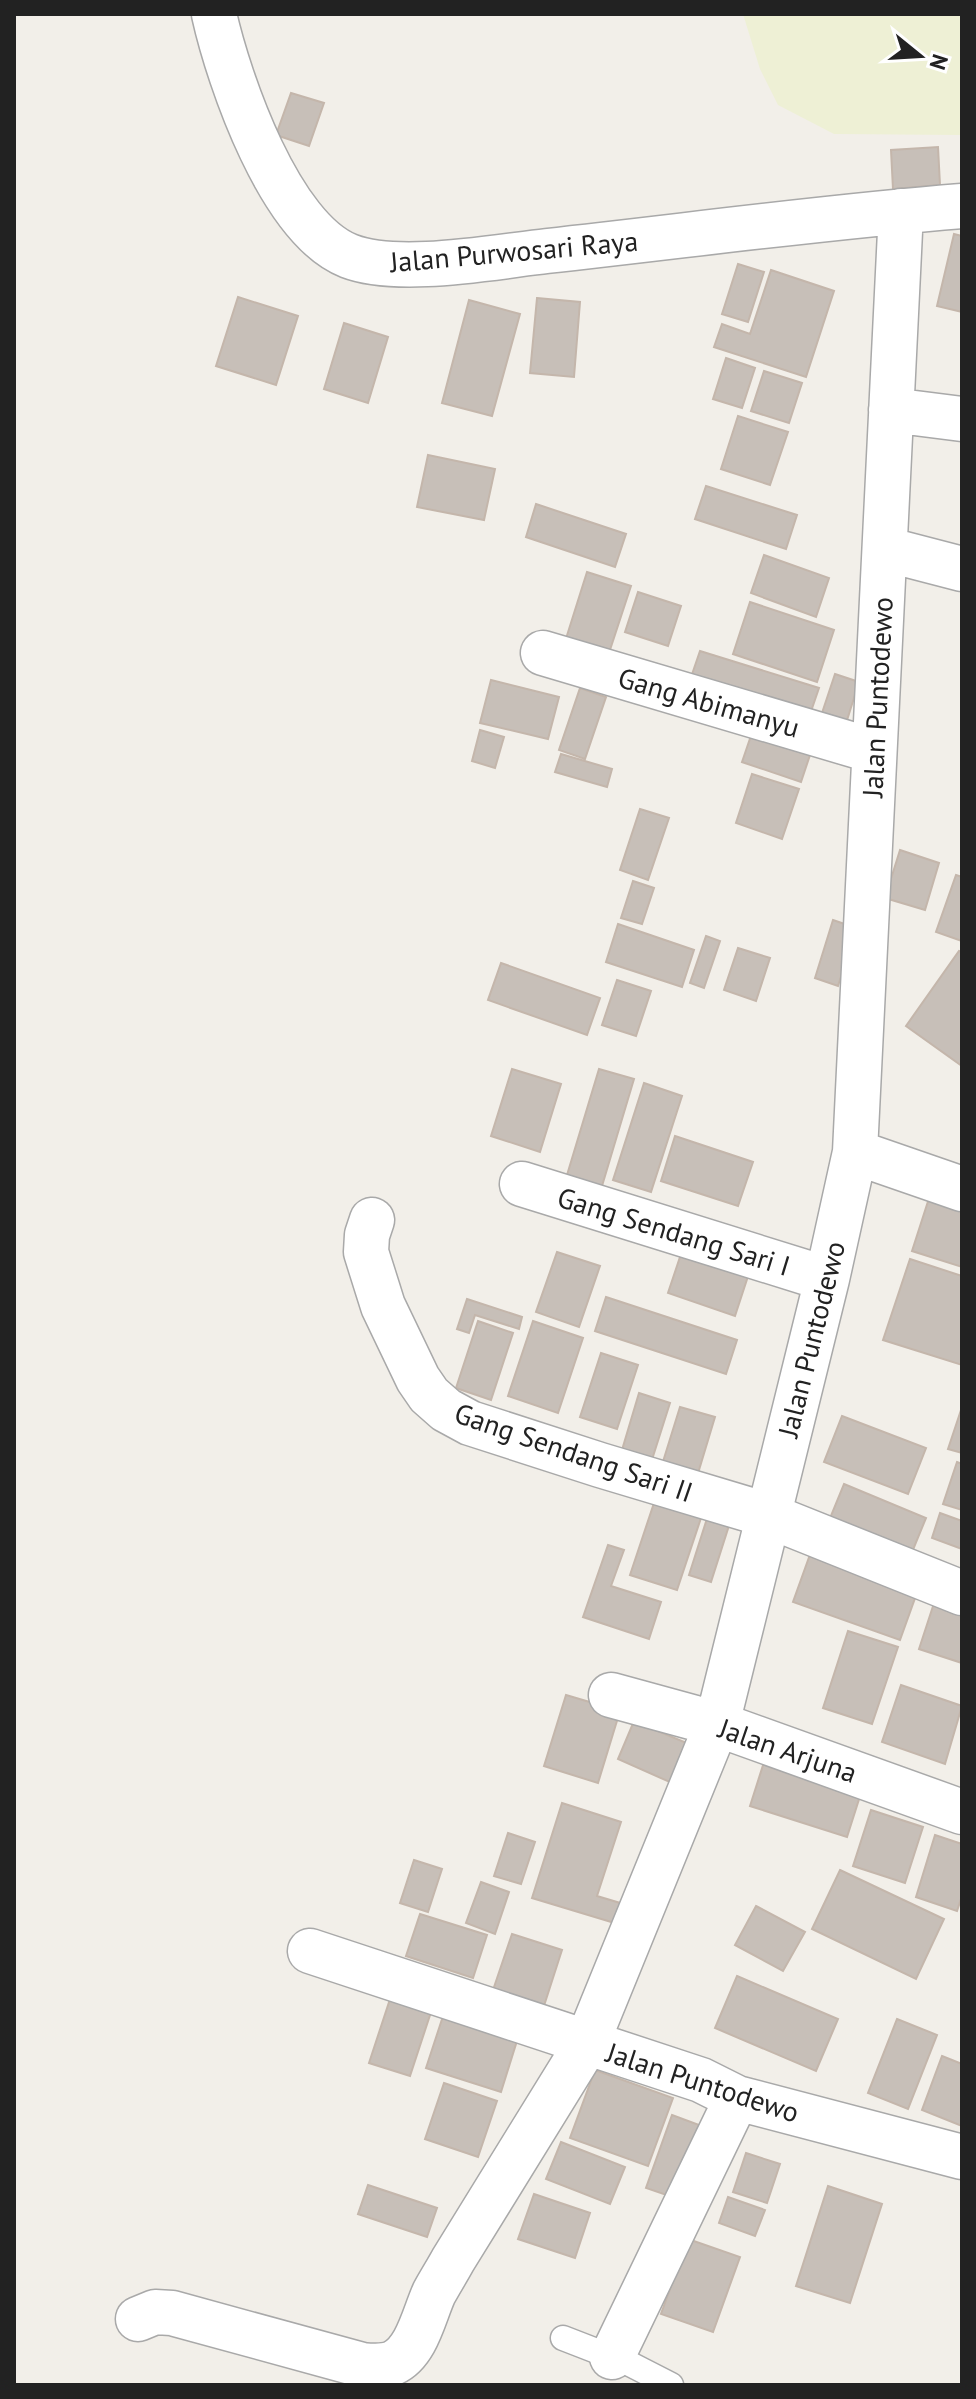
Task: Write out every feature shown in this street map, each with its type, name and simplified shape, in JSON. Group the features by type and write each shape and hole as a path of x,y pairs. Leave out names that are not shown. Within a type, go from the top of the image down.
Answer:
{"street":[{"name":"Jalan Purwosari Raya","path":"214,14 249,124 285,195 321,239 347,256 382,265 962,206"},
{"name":"Jalan Puntodewo","path":"901,211 855,1152 827,1279 717,1724 587,2043 701,2080 737,2098 962,2157"},
{"path":"891,410 962,419"},
{"path":"885,549 962,569"},
{"name":"Gang Abimanyu","path":"543,653 874,751"},
{"path":"855,1152 962,1189"},
{"name":"Gang Sendang Sari I","path":"522,1184 827,1279"},
{"name":"Gang Sendang Sari II","path":"372,1220 366,1252 383,1306 418,1379 429,1395 446,1410 470,1423 767,1515 962,1593"},
{"name":"Jalan Arjuna","path":"611,1695 717,1724 962,1812"},
{"path":"138,2319 155,2312 172,2313 362,2365 378,2367 402,2357 413,2343 453,2260 587,2043 310,1951"},
{"path":"612,2357 737,2098"}],"lane":[{"path":"563,2338 671,2385"}],"green space":[{"path":"743,14 962,14 962,135 834,134 778,105 760,69"}],"building":[{"path":"291,93 324,103 309,146 276,135"},
{"path":"938,147 940,185 893,189 891,150"},
{"path":"954,234 962,236 962,312 937,306"},
{"path":"738,264 764,272 748,322 722,314"},
{"path":"771,270 834,291 806,377 714,347 722,324 750,334"},
{"path":"238,297 298,316 276,385 216,366"},
{"path":"537,298 580,302 574,377 530,373"},
{"path":"469,300 520,314 492,416 442,403"},
{"path":"344,323 388,337 368,403 324,389"},
{"path":"726,358 755,368 742,408 713,399"},
{"path":"764,371 802,383 789,423 751,411"},
{"path":"738,416 788,432 770,485 721,469"},
{"path":"428,455 495,469 484,520 417,507"},
{"path":"706,486 797,515 786,549 695,519"},
{"path":"536,504 626,534 615,567 526,537"},
{"path":"764,555 829,578 816,617 751,593"},
{"path":"587,572 631,586 607,659 564,645"},
{"path":"638,592 681,606 668,646 625,632"},
{"path":"750,602 834,630 817,682 733,654"},
{"path":"700,651 819,688 806,726 687,689"},
{"path":"835,674 859,682 843,733 818,725"},
{"path":"491,680 559,697 548,739 480,723"},
{"path":"580,688 606,697 585,759 559,750"},
{"path":"756,721 815,740 801,782 742,762"},
{"path":"480,730 504,737 495,768 472,761"},
{"path":"561,754 612,769 607,787 555,772"},
{"path":"752,774 799,789 782,839 736,823"},
{"path":"640,809 669,818 648,880 620,870"},
{"path":"900,850 939,863 925,910 885,898"},
{"path":"956,875 962,877 962,941 936,932"},
{"path":"633,881 654,888 642,924 621,918"},
{"path":"833,920 856,928 838,986 815,978"},
{"path":"618,924 694,950 682,987 606,962"},
{"path":"706,936 720,941 704,988 690,983"},
{"path":"738,948 770,958 756,1001 724,990"},
{"path":"959,951 962,952 962,1066 906,1026"},
{"path":"501,963 600,998 587,1035 488,1000"},
{"path":"617,980 651,991 636,1036 602,1025"},
{"path":"512,1069 561,1084 540,1152 491,1136"},
{"path":"599,1069 634,1079 602,1186 567,1175"},
{"path":"644,1083 682,1096 651,1192 613,1180"},
{"path":"675,1136 753,1162 738,1206 661,1181"},
{"path":"932,1189 962,1198 962,1267 912,1251"},
{"path":"685,1242 752,1264 735,1316 668,1293"},
{"path":"557,1252 600,1266 579,1327 536,1312"},
{"path":"910,1259 962,1276 962,1365 883,1340"},
{"path":"606,1297 737,1340 726,1374 595,1331"},
{"path":"467,1299 522,1317 519,1329 475,1315 469,1333 457,1329"},
{"path":"478,1321 513,1333 491,1400 456,1388"},
{"path":"533,1321 583,1338 558,1413 508,1396"},
{"path":"601,1353 638,1365 617,1429 580,1417"},
{"path":"639,1393 670,1403 649,1469 619,1460"},
{"path":"680,1407 715,1417 696,1480 661,1468"},
{"path":"962,1407 962,1453 948,1449"},
{"path":"842,1416 926,1448 908,1494 824,1462"},
{"path":"957,1462 962,1464 962,1510 943,1504"},
{"path":"844,1484 926,1518 908,1562 826,1528"},
{"path":"654,1503 701,1518 677,1590 630,1575"},
{"path":"711,1506 733,1513 711,1582 689,1575"},
{"path":"940,1513 962,1521 962,1549 932,1538"},
{"path":"608,1545 624,1550 611,1586 661,1602 649,1639 583,1617"},
{"path":"812,1549 919,1587 900,1640 793,1602"},
{"path":"936,1597 962,1606 962,1663 919,1649"},
{"path":"848,1631 898,1647 872,1724 823,1708"},
{"path":"901,1685 962,1706 945,1764 882,1742"},
{"path":"566,1695 620,1711 598,1783 544,1766"},
{"path":"634,1721 689,1744 672,1783 618,1759"},
{"path":"765,1759 862,1790 847,1837 750,1806"},
{"path":"562,1803 621,1822 597,1896 637,1908 631,1928 532,1898"},
{"path":"871,1810 923,1827 905,1883 853,1866"},
{"path":"508,1833 535,1842 521,1884 494,1876"},
{"path":"935,1835 962,1844 962,1896 957,1911 916,1897"},
{"path":"414,1860 442,1869 428,1912 400,1903"},
{"path":"840,1870 944,1919 916,1979 812,1929"},
{"path":"481,1882 509,1892 495,1934 466,1923"},
{"path":"756,1906 805,1932 783,1971 735,1945"},
{"path":"420,1914 487,1935 473,1978 406,1956"},
{"path":"512,1934 562,1950 542,2012 491,1996"},
{"path":"737,1976 838,2019 816,2071 715,2028"},
{"path":"393,1990 434,2003 410,2076 369,2063"},
{"path":"447,2004 521,2028 501,2092 426,2068"},
{"path":"897,2019 937,2035 908,2109 868,2093"},
{"path":"942,2056 962,2064 962,2126 922,2110"},
{"path":"595,2070 673,2098 648,2166 570,2138"},
{"path":"444,2083 497,2101 478,2157 425,2139"},
{"path":"672,2115 710,2129 684,2201 646,2188"},
{"path":"561,2142 625,2167 610,2204 546,2179"},
{"path":"746,2153 780,2164 767,2203 733,2192"},
{"path":"368,2185 437,2208 427,2237 358,2214"},
{"path":"828,2186 882,2204 850,2303 796,2286"},
{"path":"534,2194 590,2213 575,2258 518,2239"},
{"path":"728,2197 765,2210 755,2236 719,2223"},
{"path":"688,2239 740,2257 713,2332 661,2314"}]}
